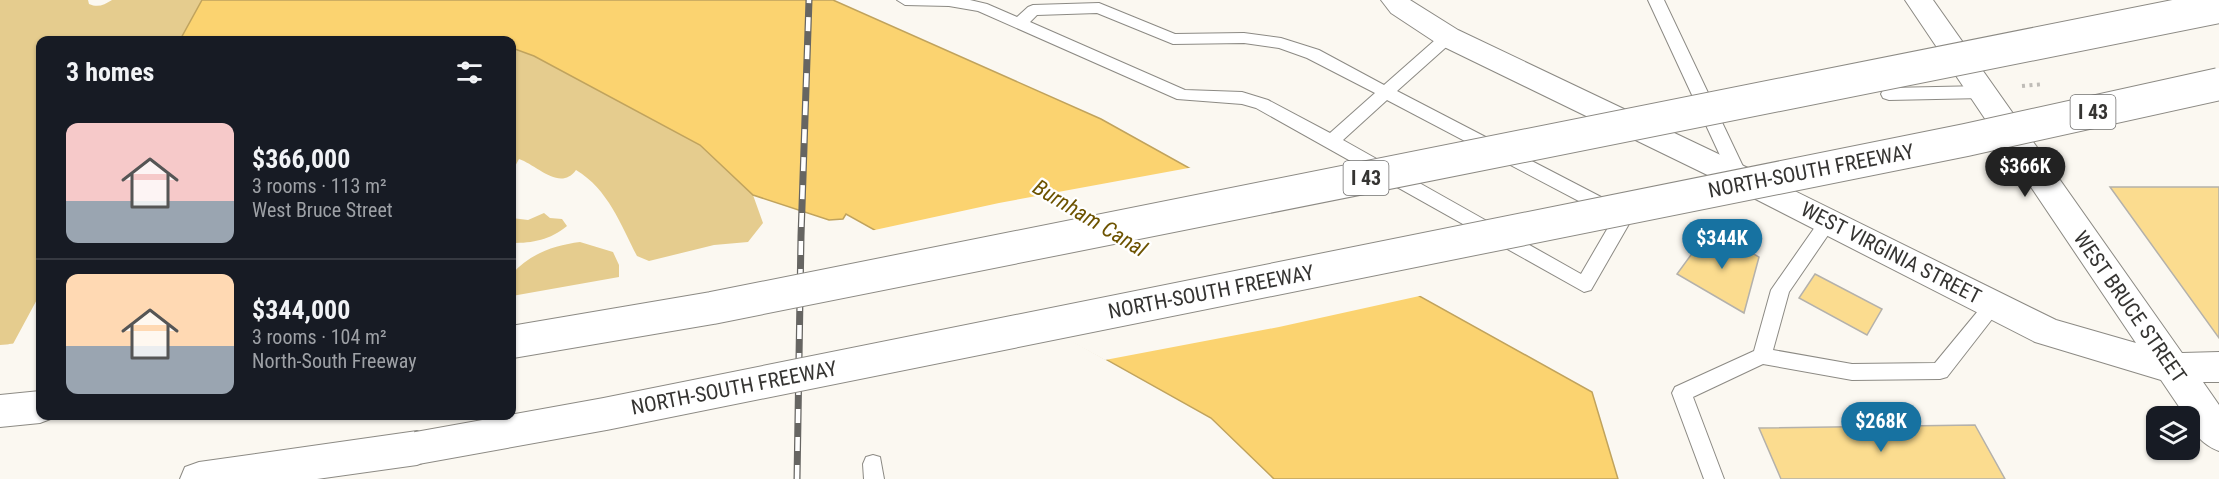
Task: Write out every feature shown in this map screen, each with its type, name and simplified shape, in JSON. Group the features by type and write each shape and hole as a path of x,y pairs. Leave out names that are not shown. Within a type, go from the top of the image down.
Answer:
{"main road":[{"name":"WEST VIRGINIA STREET","path":"1395,0 1401,7 1448,37 1739,177 2048,332 2172,368 2219,367"},
{"name":"WEST BRUCE STREET","path":"1919,0 2219,435"},
{"name":"I 43","path":"516,341 712,308 2219,7"},
{"name":"NORTH-SOUTH FREEWAY","path":"199,479 417,448 616,412 1966,140 2219,84"},
{"path":"1966,140 2219,104"},
{"path":"0,394 36,395"},
{"path":"0,411 36,407"},
{"path":"292,479 417,448"}],"lane":[{"path":"906,0 949,1 982,7 1184,96 1242,98 1262,104 1584,285 1624,217 1313,54 1281,43 1244,38 1173,39 1099,8 1033,10 1020,23"},
{"path":"1656,0 1739,177"},
{"path":"1331,141 1448,37"},
{"path":"1889,94 1983,92"},
{"path":"1762,356 1780,290 1828,222"},
{"path":"1714,479 1682,393 1762,356 1852,372 1941,371 1994,305"}],"shaded area":[{"path":"0,0 88,0 89,4 98,6 112,0 202,0 182,36 36,36 36,301 13,344 0,345"},
{"path":"516,49 534,56 700,145 753,195 763,223 748,242 714,245 649,261 637,256 605,197 587,178 576,170 570,176 556,178 519,159 516,165"},
{"path":"544,213 550,218 562,219 567,226 541,240 516,243 516,218 528,220"},
{"path":"580,242 613,252 619,265 619,277 516,295 516,270 534,256 561,245"}],"water":[{"name":"Burnham Canal","path":"202,0 833,0 1101,119 1592,392 1618,479 1274,479 1211,418 846,214 843,219 829,220 753,195 700,145 534,56 516,49 516,36 182,36"}],"pier":[{"path":"1194,167 1424,295 1279,327 1105,360 870,231 999,203"},
{"path":"36,341 36,420 257,420 229,479 0,479 0,359 9,344"}],"building":[{"path":"2110,187 2219,187 2219,338"},
{"path":"1710,229 1759,257 1744,313 1677,274"},
{"path":"1815,274 1882,309 1867,335 1799,298"},
{"path":"1975,425 2005,479 1781,479 1759,428"}],"railway":[{"path":"797,479 801,236 809,0"}]}
